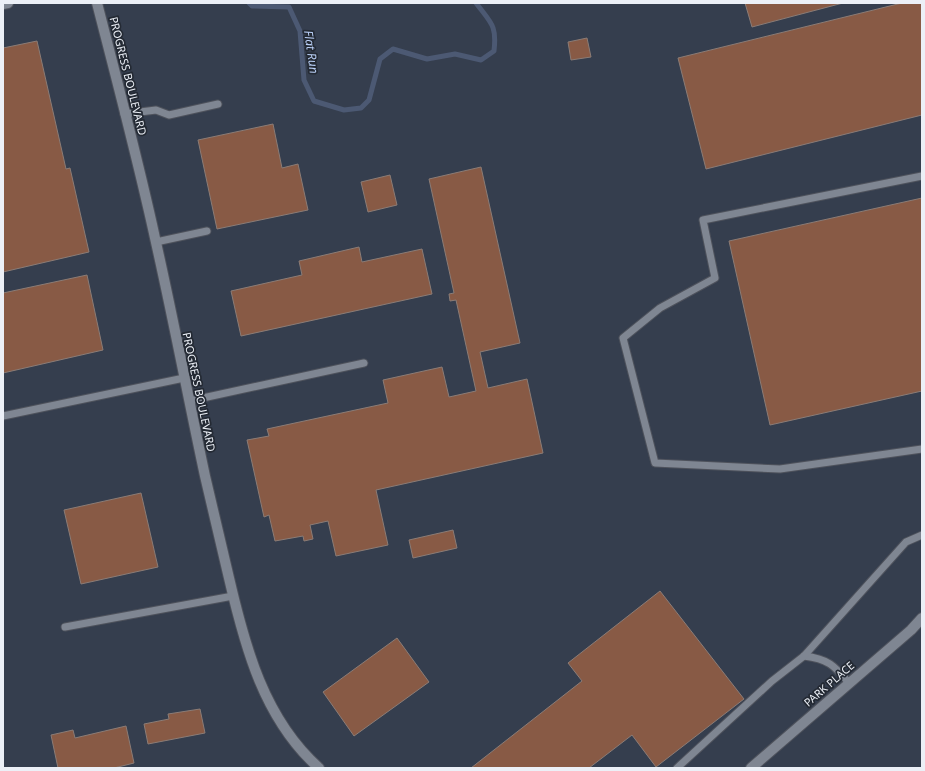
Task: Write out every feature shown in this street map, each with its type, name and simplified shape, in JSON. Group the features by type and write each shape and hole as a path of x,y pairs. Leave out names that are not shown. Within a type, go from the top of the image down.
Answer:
{"street":[{"path":"3,4 8,3"},
{"name":"PROGRESS BOULEVARD","path":"98,3 156,242 189,401 233,596 248,652 268,700 282,724 298,746 319,768"},
{"name":"PARK PLACE","path":"751,768 922,618"}],"lane":[{"path":"124,114 156,110 169,115 218,104"},
{"path":"922,176 703,220 714,278 660,308 623,338 655,463 780,469 922,449"},
{"path":"156,242 207,231"},
{"path":"189,401 364,363"},
{"path":"3,416 184,378"},
{"path":"677,768 772,681 804,656 906,542 922,535"},
{"path":"65,627 233,596"},
{"path":"804,656 821,658 834,665 849,683"}],"shaded area":[{"path":"922,3 922,768 3,768 3,4"}],"building":[{"path":"745,3 843,3 752,27"},
{"path":"902,3 922,3 922,115 706,169 678,58"},
{"path":"587,38 591,57 571,60 568,42"},
{"path":"37,41 66,169 70,168 89,252 3,272 3,48"},
{"path":"273,124 282,168 298,164 308,210 217,229 198,140"},
{"path":"481,167 520,343 480,352 488,388 527,379 543,453 376,490 388,545 336,556 328,521 310,525 313,539 304,541 303,536 275,541 269,515 264,517 247,440 269,436 267,429 388,403 383,380 442,367 449,397 476,391 456,300 450,301 449,294 454,293 429,179"},
{"path":"390,175 397,205 368,212 361,182"},
{"path":"922,198 922,391 770,425 729,241"},
{"path":"359,247 362,262 422,249 432,294 241,336 231,291 302,275 299,261"},
{"path":"87,275 103,350 3,373 3,293"},
{"path":"141,493 158,567 81,584 64,510"},
{"path":"453,530 457,548 413,558 409,540"},
{"path":"660,591 744,699 656,767 632,735 589,768 471,768 582,681 568,663"},
{"path":"397,638 429,682 354,736 323,692"},
{"path":"200,709 205,733 148,744 144,724 169,719 168,714"},
{"path":"126,726 134,763 114,768 58,768 51,735 73,730 75,738"}],"waterway":[{"name":"Flat Run","path":"249,3 252,6 289,7 300,31 304,80 314,101 344,110 361,108 369,100 380,59 393,49 427,59 455,54 481,60 494,51 494,30 489,20 476,3"}]}
